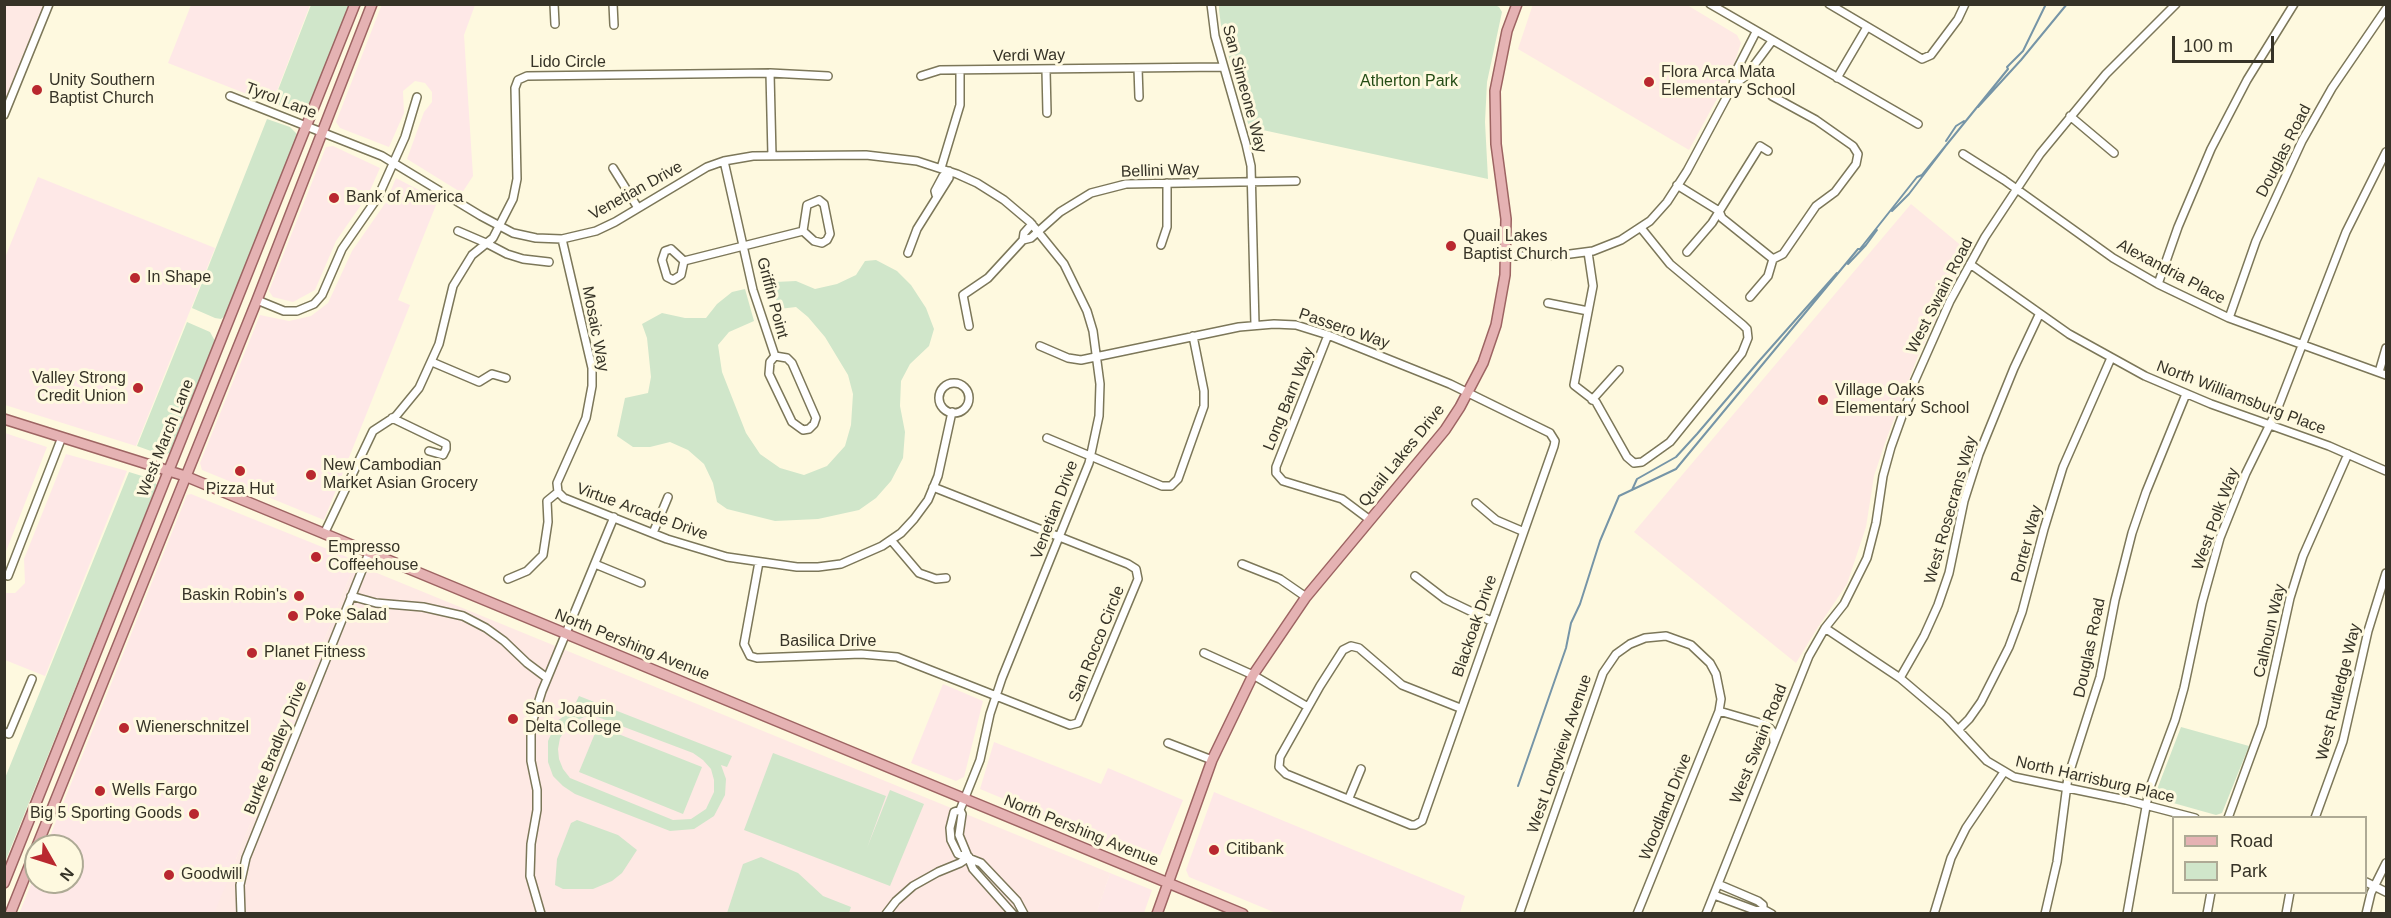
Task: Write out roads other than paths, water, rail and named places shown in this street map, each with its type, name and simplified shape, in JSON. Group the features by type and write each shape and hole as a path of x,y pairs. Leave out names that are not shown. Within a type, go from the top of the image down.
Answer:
{"main road":[{"name":"West March Lane","path":"4,883 309,126 355,4"},
{"name":"West March Lane","path":"42,834 257,300 372,4"},
{"name":"Quail Lakes Drive","path":"1157,914 1212,760 1253,675 1306,597 1445,430 1469,392 1483,363 1496,325 1504,288 1506,219 1496,144 1494,109 1500,59 1514,5"},
{"name":"North Pershing Avenue","path":"4,419 170,470 1243,914"},
{"name":"West March Lane","path":"10,914 24,879"}],"street":[{"path":"4,115 49,4"},
{"path":"554,4 555,24"},
{"path":"613,4 614,26"},
{"name":"San Simeone Way","path":"1211,4 1215,36 1246,144 1252,182 1254,325"},
{"path":"1710,4 1918,124"},
{"path":"1828,4 1917,57 1924,58 1931,55 1958,19 1965,4"},
{"name":"West Swain Road","path":"1706,914 1809,656 1825,628 1844,604 1867,558 1876,523 1883,476 1901,418 1928,349 1970,264 2016,189 2070,116 2131,47 2176,4"},
{"path":"2158,284 2185,210 2211,149 2247,80 2294,4"},
{"name":"Douglas Road","path":"2229,318 2256,241 2302,141 2332,88 2386,9"},
{"path":"1837,78 1867,27"},
{"path":"1506,256 1555,256 1588,252 1621,240 1641,228 1662,209 1677,185 1733,85 1736,73 1756,32"},
{"path":"1733,85 1746,76 1772,41"},
{"name":"Verdi Way","path":"921,76 940,70 1223,67"},
{"path":"1138,68 1139,97"},
{"path":"940,168 960,105 960,70"},
{"path":"1046,70 1047,113"},
{"path":"770,73 772,156"},
{"name":"Lido Circle","path":"501,226 513,199 517,179 514,88 522,77 770,73 828,76"},
{"name":"Tyrol Lane","path":"230,96 322,131"},
{"path":"1750,297 1768,276 1773,259 1783,254 1789,247 1816,206 1835,192 1856,164 1858,154 1853,146 1816,120 1772,96"},
{"path":"257,300 277,309 290,311 303,309 318,300 325,291 342,249 378,197 412,120 417,97"},
{"path":"2070,116 2114,153"},
{"name":"Venetian Drive","path":"322,131 393,162 501,226 526,236 562,239 596,231 688,177 724,161 772,156 883,156 917,161 940,168 990,191 1032,224 1064,264 1090,321 1098,357 1099,416 1090,456 996,695 980,760 960,810 962,814 959,835 969,857"},
{"path":"1687,252 1712,223 1760,146 1768,151"},
{"name":"West Polk Way","path":"2127,914 2149,790 2175,720 2202,603 2220,538 2246,473 2270,425 2304,344 2346,232 2386,152"},
{"name":"Alexandria Place","path":"1963,154 2016,189 2095,247 2158,284 2229,318 2386,375"},
{"name":"Griffin Point","path":"724,161 753,291 775,356"},
{"path":"613,168 638,208"},
{"path":"908,253 916,229 936,195 935,191 943,176 948,173"},
{"name":"Bellini Way","path":"1039,232 1066,207 1091,193 1126,184 1296,181"},
{"path":"1161,245 1167,227 1167,183"},
{"path":"1677,185 1719,211 1722,218 1773,259"},
{"path":"819,200 824,204 830,234 827,240 822,243 814,241 802,231 807,205 819,200"},
{"path":"1023,240 1024,233 1032,224"},
{"path":"324,534 373,431 392,418 408,403 419,388 439,344 453,286 472,255 493,238 501,226"},
{"path":"1588,252 1593,286 1574,385 1592,400 1627,457 1634,463 1642,462 1670,442 1745,346 1748,338 1747,329 1670,264 1641,228"},
{"path":"458,231 507,254 523,259 549,262"},
{"name":"Griffin Point","path":"684,261 802,231"},
{"path":"969,326 963,295 988,278 1023,240 1039,232"},
{"name":"Mosaic Way","path":"508,579 527,571 543,555 548,522 547,501 558,492 557,483 586,418 592,386 592,368 562,239"},
{"name":"North Williamsburg Place","path":"1970,264 2039,315 2111,358 2186,394 2348,454 2386,471"},
{"path":"1548,303 1588,312"},
{"name":"West Rosecrans Way","path":"1900,678 1924,636 1938,605 1948,573 1964,501 1979,454 1997,406 2039,315"},
{"name":"Passero Way","path":"1040,346 1074,360 1254,325 1285,324 1328,335 1469,392 1550,433 1554,438"},
{"name":"Long Barn Way","path":"1328,335 1275,467 1276,473 1283,481 1342,499 1370,520"},
{"path":"1047,438 1162,486 1171,486 1175,483 1203,413 1205,400 1193,336"},
{"path":"2379,372 2386,348"},
{"name":"Griffin Point","path":"775,356 787,358 792,363 816,418 809,429 797,427 787,412 770,374 770,362 775,356"},
{"name":"Porter Way","path":"1958,730 1981,702 2009,647 2022,612 2063,467 2111,358"},
{"path":"432,362 479,382 492,374 506,378"},
{"path":"1592,400 1619,370"},
{"name":"Virtue Arcade Drive","path":"955,383 964,386 969,399 965,408 952,412 943,408 939,394 945,386 955,383"},
{"name":"Douglas Road","path":"2045,914 2057,862 2068,777 2100,677 2115,600 2132,533 2186,394"},
{"name":"Virtue Arcade Drive","path":"558,492 564,498 702,550 797,567 841,564 870,553 891,540 914,519 928,500 944,458 952,412"},
{"path":"392,418 446,444 443,455 429,451"},
{"path":"8,576 62,437"},
{"name":"Blackoak Drive","path":"1349,798 1411,825 1418,823 1424,815 1522,531 1554,446 1554,438"},
{"name":"Calhoun Way","path":"2229,816 2262,725 2287,609 2303,556 2348,454"},
{"path":"933,487 1059,537"},
{"path":"653,533 668,497"},
{"path":"1476,503 1496,520 1522,531"},
{"path":"541,914 530,876 537,790 531,761 530,732 547,678 614,517"},
{"name":"San Rocco Circle","path":"996,695 1070,725 1078,723 1138,579 1138,571 1133,566 1059,537"},
{"path":"891,540 919,573 936,579 946,579"},
{"name":"Burke Bradley Drive","path":"241,914 240,885 246,858 369,553"},
{"name":"Basilica Drive","path":"759,562 744,644 750,656 873,654 897,657 996,695"},
{"path":"595,564 641,583"},
{"path":"1242,564 1280,579 1306,597"},
{"name":"West Rutledge Way","path":"2316,816 2343,741 2368,631 2386,573"},
{"path":"1415,576 1445,598 1491,621"},
{"path":"351,596 376,603 423,607 462,616 486,628 504,641 547,678"},
{"name":"North Harrisburg Place","path":"1825,628 1900,678 1958,730 1987,760 2004,772 2014,777 2187,816"},
{"name":"West Longview Avenue","path":"1519,914 1603,673 1616,654 1630,644 1653,636 1670,637 1691,645 1710,663 1716,674 1720,699 1719,711"},
{"path":"1361,769 1349,798 1286,774 1280,767 1280,757 1343,650 1351,646 1359,648 1410,690 1460,708"},
{"path":"1204,653 1253,675 1308,707"},
{"path":"4,732 9,734 32,679"},
{"path":"1719,711 1767,725 1773,732 1774,743"},
{"name":"Woodland Drive","path":"1637,914 1719,711"},
{"path":"1168,742 1212,760"},
{"path":"1934,914 1951,858 1966,828 1997,786 2004,772"},
{"path":"886,914 896,901 913,886 969,857"},
{"path":"969,857 973,870 1013,914"},
{"path":"969,857 981,862 1017,902 1024,914"},
{"path":"2366,914 2386,863"},
{"path":"2367,883 2386,892"},
{"path":"1718,884 1761,903 1763,909 1772,914"},
{"path":"2207,914 2211,894"},
{"path":"2286,914 2290,894"},
{"path":"1714,896 1757,911 1763,909"}],"waterway":[{"path":"1518,786 1566,648 1571,623 1580,604 1600,541 1619,496 1676,469 1860,249 1917,177 1922,175 2008,69 2007,67 2023,51 2046,4"},
{"path":"1978,107 2021,60 2067,4"},
{"path":"1946,141 1956,126 1964,121"},
{"path":"1892,211 1909,194 1945,147"},
{"path":"1848,264 1877,230"},
{"path":"1632,490 1637,479 1676,457 1837,273"}],"place":[{"name":"Flora Arca Mata Elementary School","path":"1649,82"},
{"name":"Unity Southern Baptist Church","path":"37,90"},
{"name":"Bank of America","path":"334,198"},
{"name":"Quail Lakes Baptist Church","path":"1451,246"},
{"name":"In Shape","path":"135,278"},
{"name":"Valley Strong Credit Union","path":"138,388"},
{"name":"Village Oaks Elementary School","path":"1823,400"},
{"name":"Pizza Hut","path":"240,471"},
{"name":"New Cambodian Market Asian Grocery","path":"311,475"},
{"name":"Empresso Coffeehouse","path":"316,557"},
{"name":"Baskin Robin's","path":"299,596"},
{"name":"Poke Salad","path":"293,616"},
{"name":"Planet Fitness","path":"252,653"},
{"name":"San Joaquin Delta College","path":"513,719"},
{"name":"Wienerschnitzel","path":"124,728"},
{"name":"Wells Fargo","path":"100,791"},
{"name":"Big 5 Sporting Goods","path":"194,814"},
{"name":"Citibank","path":"1214,850"},
{"name":"Goodwill","path":"169,875"}],"park label":[{"name":"Atherton Park","path":"1409,82"}]}
